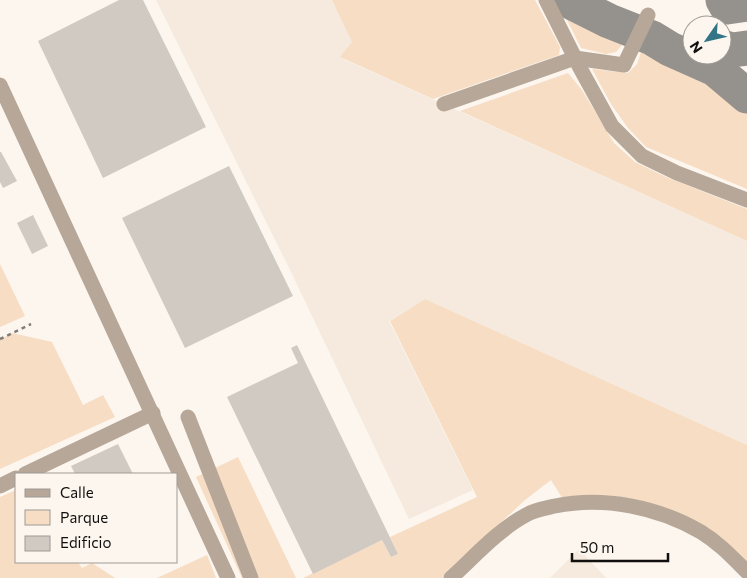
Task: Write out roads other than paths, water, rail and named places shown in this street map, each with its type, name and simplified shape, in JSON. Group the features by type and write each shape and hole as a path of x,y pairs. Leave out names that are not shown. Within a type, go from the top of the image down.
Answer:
{"lane":[{"path":"546,0 612,126 642,156 676,173 747,200"},
{"path":"444,104 575,58 624,66 648,15"},
{"path":"0,85 228,578"},
{"path":"27,473 153,413"},
{"path":"188,417 251,578"},
{"path":"0,486 15,478"},
{"path":"451,578 510,525 528,514 572,503 605,502 647,509 683,522 720,545 747,572"}]}
